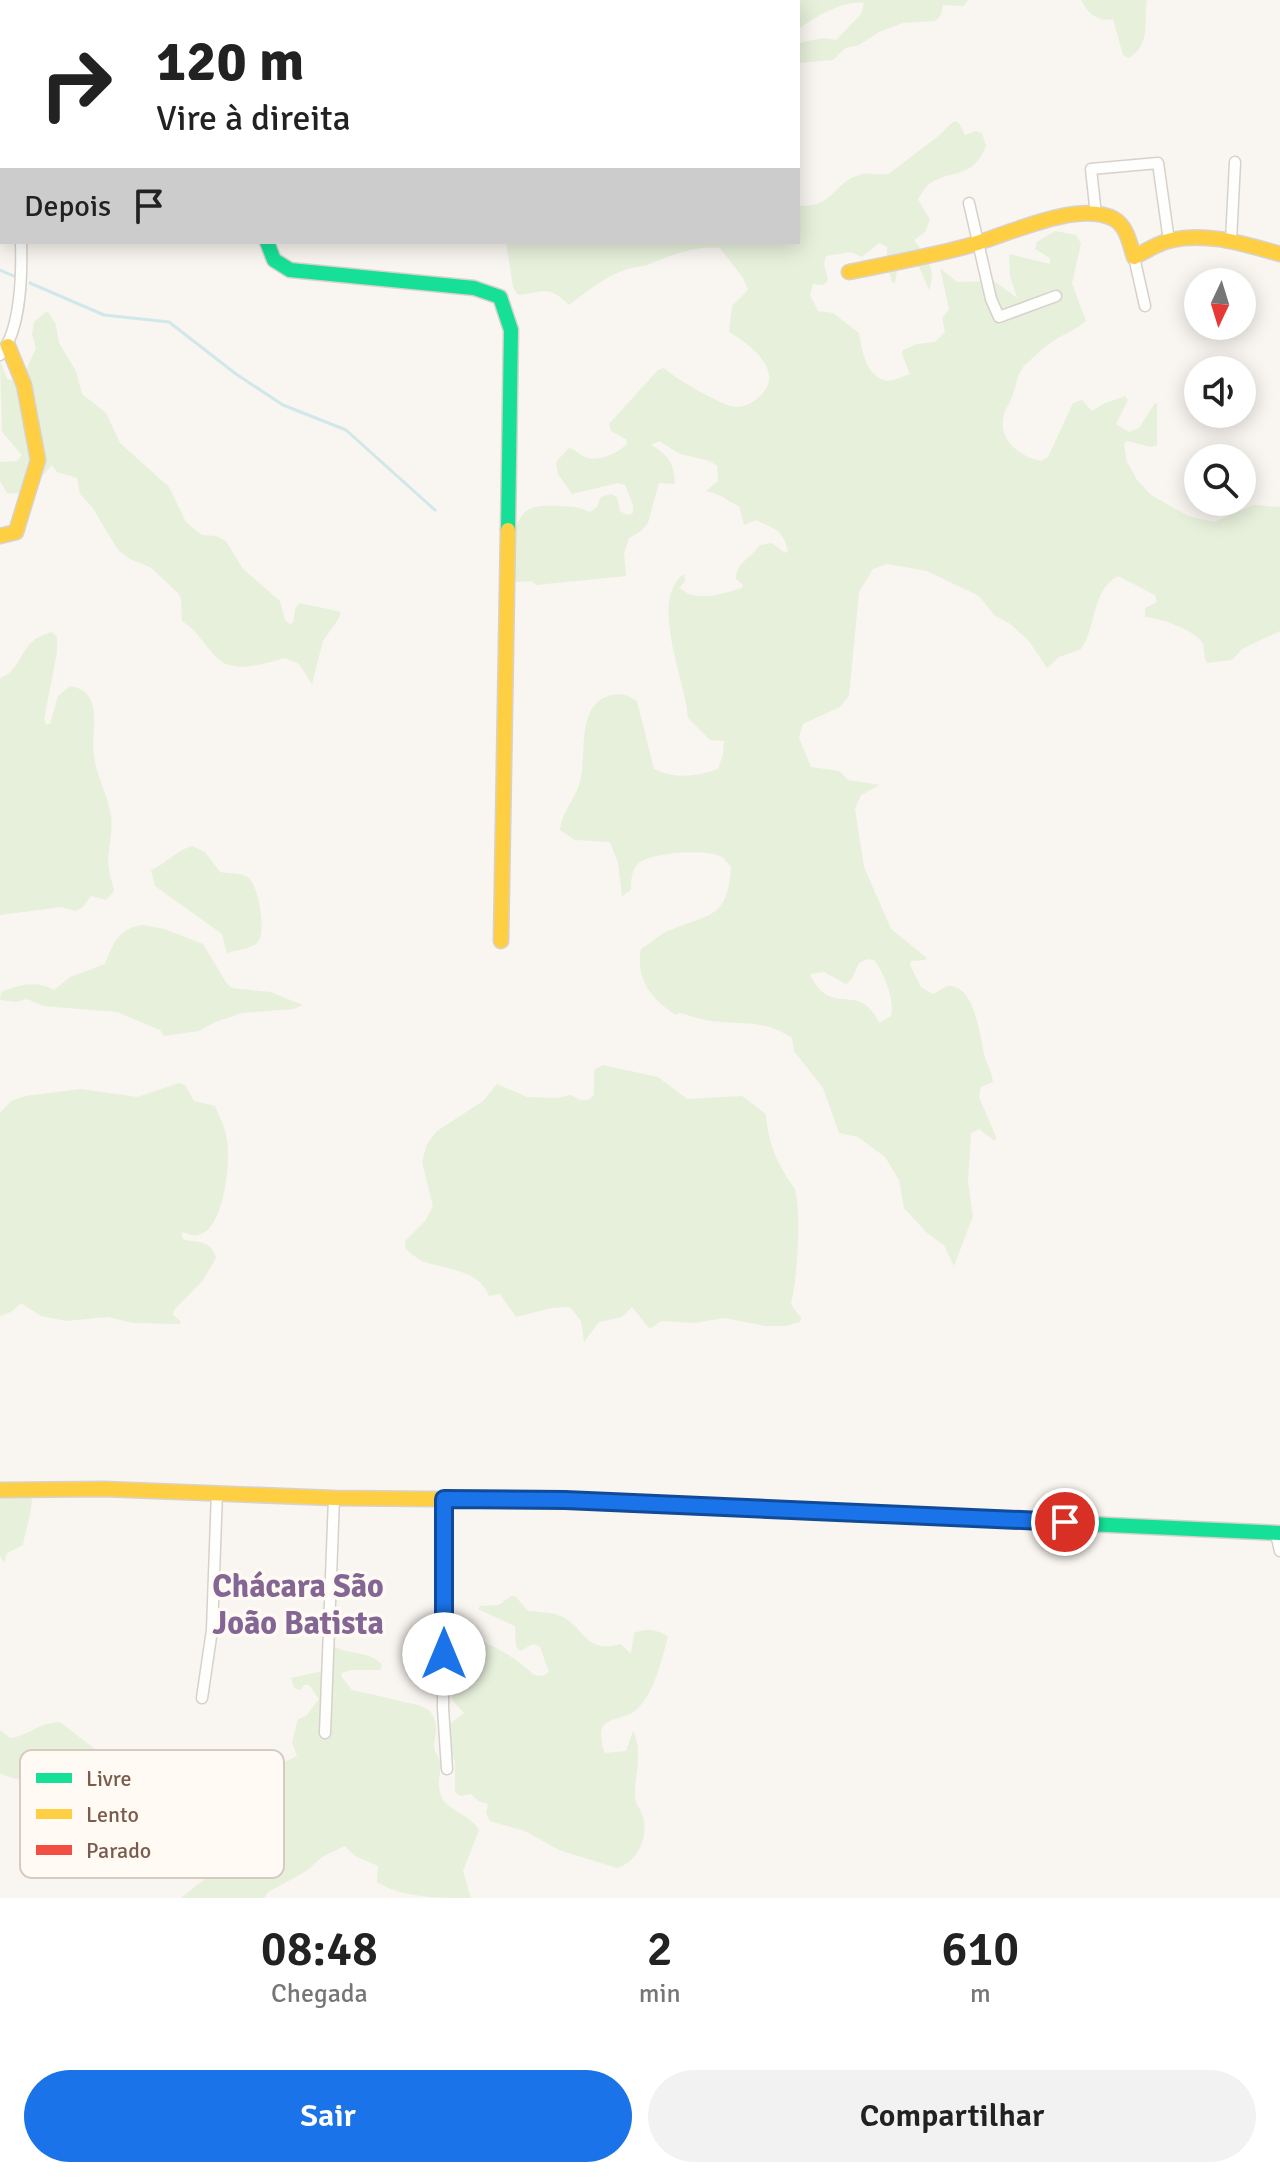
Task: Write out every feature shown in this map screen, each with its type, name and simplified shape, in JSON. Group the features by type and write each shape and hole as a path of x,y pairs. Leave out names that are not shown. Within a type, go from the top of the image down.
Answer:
{"street":[{"path":"1231,241 1235,162"},
{"path":"1096,215 1091,169 1158,163 1169,241"},
{"path":"969,203 991,299 999,317 1056,296"},
{"path":"849,272 977,244 1036,224 1096,215 1116,220 1125,231 1145,306"},
{"path":"1134,257 1169,241 1203,238 1231,241 1280,254"},
{"path":"0,536 16,532 38,460 24,385 4,351 23,281 21,244"},
{"path":"268,244 274,260 290,270 474,288 500,297 507,311 511,330 501,941"},
{"path":"0,1490 565,1500 1222,1529 1278,1534 1280,1551"},
{"path":"202,1698 212,1630 217,1492"},
{"path":"325,1733 334,1498"},
{"path":"444,1499 443,1708 447,1769"}],"green space":[{"path":"800,0 968,0 964,6 943,5 941,15 935,21 903,23 879,32 859,45 845,48 833,60 800,63 800,43 823,38 836,40 861,14 864,3 847,4 800,28"},
{"path":"1081,0 1147,0 1144,39 1136,52 1129,58 1123,55 1113,19 1094,16"},
{"path":"954,121 959,123 965,135 976,131 982,133 986,146 975,164 929,184 918,199 930,220 925,232 914,240 931,269 929,290 917,262 899,257 895,283 892,282 887,265 887,247 879,243 862,257 851,252 826,256 824,264 828,280 823,285 813,284 810,295 818,311 833,313 859,333 872,372 887,381 910,374 903,350 917,344 935,342 945,332 942,318 949,309 940,268 957,282 994,281 1017,298 1010,276 1009,254 1050,264 1050,258 1035,249 1037,242 1055,231 1076,235 1081,244 1072,283 1086,321 1048,345 1020,372 1004,414 1007,439 1018,451 1041,461 1048,457 1073,403 1082,400 1092,411 1125,396 1128,400 1116,424 1129,432 1139,428 1155,403 1157,445 1151,447 1127,441 1124,444 1127,462 1137,480 1151,495 1184,516 1214,522 1228,516 1256,516 1256,505 1280,507 1280,631 1242,649 1232,660 1207,663 1203,644 1194,634 1168,622 1145,617 1145,608 1157,602 1155,595 1118,576 1103,590 1081,649 1059,657 1047,668 1029,641 1009,623 995,616 979,596 927,571 887,564 873,569 859,592 849,696 840,707 803,724 799,738 811,767 839,771 848,780 880,785 861,795 855,809 864,867 891,929 927,958 911,961 910,965 921,987 933,994 948,986 959,989 966,995 975,1015 993,1082 981,1087 979,1097 997,1139 993,1140 979,1129 971,1133 968,1182 973,1216 954,1266 944,1245 927,1233 904,1208 899,1180 885,1157 858,1137 839,1133 823,1088 794,1051 792,1038 763,1025 711,1021 680,1013 676,1015 647,988 641,970 641,949 664,933 705,917 720,906 729,885 731,867 725,859 715,854 692,852 653,857 637,865 632,874 631,890 622,896 618,863 610,842 575,840 560,830 579,785 587,722 598,702 608,696 623,695 637,701 654,769 686,776 718,769 724,741 710,740 688,718 672,642 669,602 674,586 684,574 685,581 679,588 694,595 710,596 742,588 743,585 736,579 741,565 760,545 772,543 785,553 788,550 783,538 777,530 756,520 744,525 739,506 706,491 718,481 717,466 710,461 680,454 659,441 651,445 669,461 675,484 659,483 648,523 629,538 624,553 626,576 536,585 532,581 510,579 508,564 518,522 532,508 567,506 590,512 597,507 601,497 611,494 617,497 620,511 627,515 633,513 625,485 618,483 572,494 558,474 556,462 569,448 588,458 598,458 614,453 627,444 626,439 611,431 609,424 658,370 664,368 699,391 735,407 747,405 758,398 769,379 763,360 729,332 732,306 748,290 743,278 720,248 692,250 630,268 597,284 569,305 550,292 518,295 513,287 506,244 800,244 800,206 810,206 827,199 851,178 890,173","holes":["868,959 874,960 885,979 892,1010 891,1016 879,1023 863,1003 827,995 818,988 810,974 824,972 846,984 859,963"]},
{"path":"46,312 56,325 59,343 76,371 82,394 106,413 120,443 169,487 186,522 202,535 216,536 226,541 243,569 280,601 289,624 293,623 295,609 300,603 341,612 323,641 312,684 299,664 285,658 241,667 217,658 182,621 178,593 150,567 118,550 92,507 80,494 77,478 57,472 52,465 27,490 7,493 0,481 0,462 17,461 22,455 2,432 0,361 7,379 17,381 36,348 32,334 34,322"},
{"path":"52,632 57,637 57,652 44,720 50,724 58,696 70,686 81,690 92,704 95,763 111,816 108,860 114,891 106,900 91,896 76,911 62,907 0,915 0,678 14,668 32,642"},
{"path":"192,846 205,852 220,872 243,875 250,880 257,896 262,928 261,937 255,944 227,953 222,934 155,886 151,870"},
{"path":"143,925 164,929 203,944 232,988 270,992 303,1005 293,1009 242,1013 199,1031 164,1036 160,1030 117,1012 43,1006 27,999 16,1002 0,1000 1,992 21,986 34,984 54,990 70,977 105,964 122,933"},
{"path":"603,1065 658,1077 687,1099 742,1096 766,1114 772,1146 795,1190 797,1201 798,1247 791,1304 801,1318 800,1322 765,1326 725,1318 694,1323 661,1321 650,1329 632,1307 622,1317 599,1322 584,1342 581,1321 570,1307 551,1308 516,1317 500,1294 489,1296 478,1280 470,1275 422,1261 406,1249 405,1241 425,1221 433,1206 422,1162 427,1144 437,1131 483,1101 497,1084 527,1097 558,1098 571,1095 588,1100 594,1095 594,1070"},
{"path":"179,1083 185,1085 194,1101 215,1106 225,1132 228,1152 222,1203 216,1219 207,1230 197,1235 181,1234 184,1240 208,1245 216,1258 203,1280 174,1310 173,1315 180,1324 133,1323 108,1317 66,1321 41,1316 21,1303 0,1316 0,1113 11,1101 25,1096 81,1089 137,1097"},
{"path":"0,1484 31,1486 32,1493 23,1545 7,1553 4,1563 0,1556"},
{"path":"515,1596 528,1611 552,1613 565,1618 591,1642 608,1646 621,1644 631,1654 634,1633 651,1630 668,1637 656,1676 642,1704 635,1711 608,1722 602,1728 605,1753 626,1751 633,1731 638,1746 635,1797 643,1817 643,1841 636,1855 617,1868 559,1850 525,1831 490,1821 486,1813 488,1804 478,1801 471,1794 460,1796 455,1792 455,1762 447,1739 451,1723 464,1713 453,1701 451,1689 470,1671 471,1648 476,1639 507,1654 534,1675 543,1676 549,1672 540,1647 533,1644 520,1651 516,1646 515,1626 478,1609 480,1606 499,1605"},
{"path":"328,1642 341,1650 370,1656 382,1665 380,1670 342,1673 352,1690 418,1705 432,1714 436,1727 434,1746 440,1763 442,1798 479,1830 463,1871 471,1898 422,1896 387,1887 377,1882 378,1866 355,1856 345,1846 322,1857 305,1872 268,1892 264,1898 181,1898 206,1878 284,1878 284,1762 297,1756 292,1743 298,1719 306,1716 319,1699 309,1685 304,1685 301,1690 294,1688 291,1678 323,1671"},
{"path":"60,1722 96,1750 20,1750 20,1780 0,1773 0,1730 10,1738"}],"waterway":[{"path":"0,270 16,277"},
{"path":"30,283 104,315 169,322 236,374 283,405 346,430 435,510"}],"traffic: fast":[{"path":"268,244 274,260 290,270 474,288 500,297 511,330 508,530"},
{"path":"1024,1521 1280,1533"}],"traffic: slow":[{"path":"849,272 950,251 1061,216 1080,214 1099,214 1118,222 1134,257 1164,242 1196,237 1225,240 1280,254"},
{"path":"0,536 16,532 38,460 24,385 8,346"},
{"path":"501,941 508,530"},
{"path":"0,1490 104,1489 334,1498 543,1500"}],"traffic: jam":[{"path":"543,1500 1024,1521"}],"district":[{"name":"Chácara São João Batista","path":"298,1604"}],"route":[{"path":"444,1654 444,1499 565,1500 1065,1522"}]}
